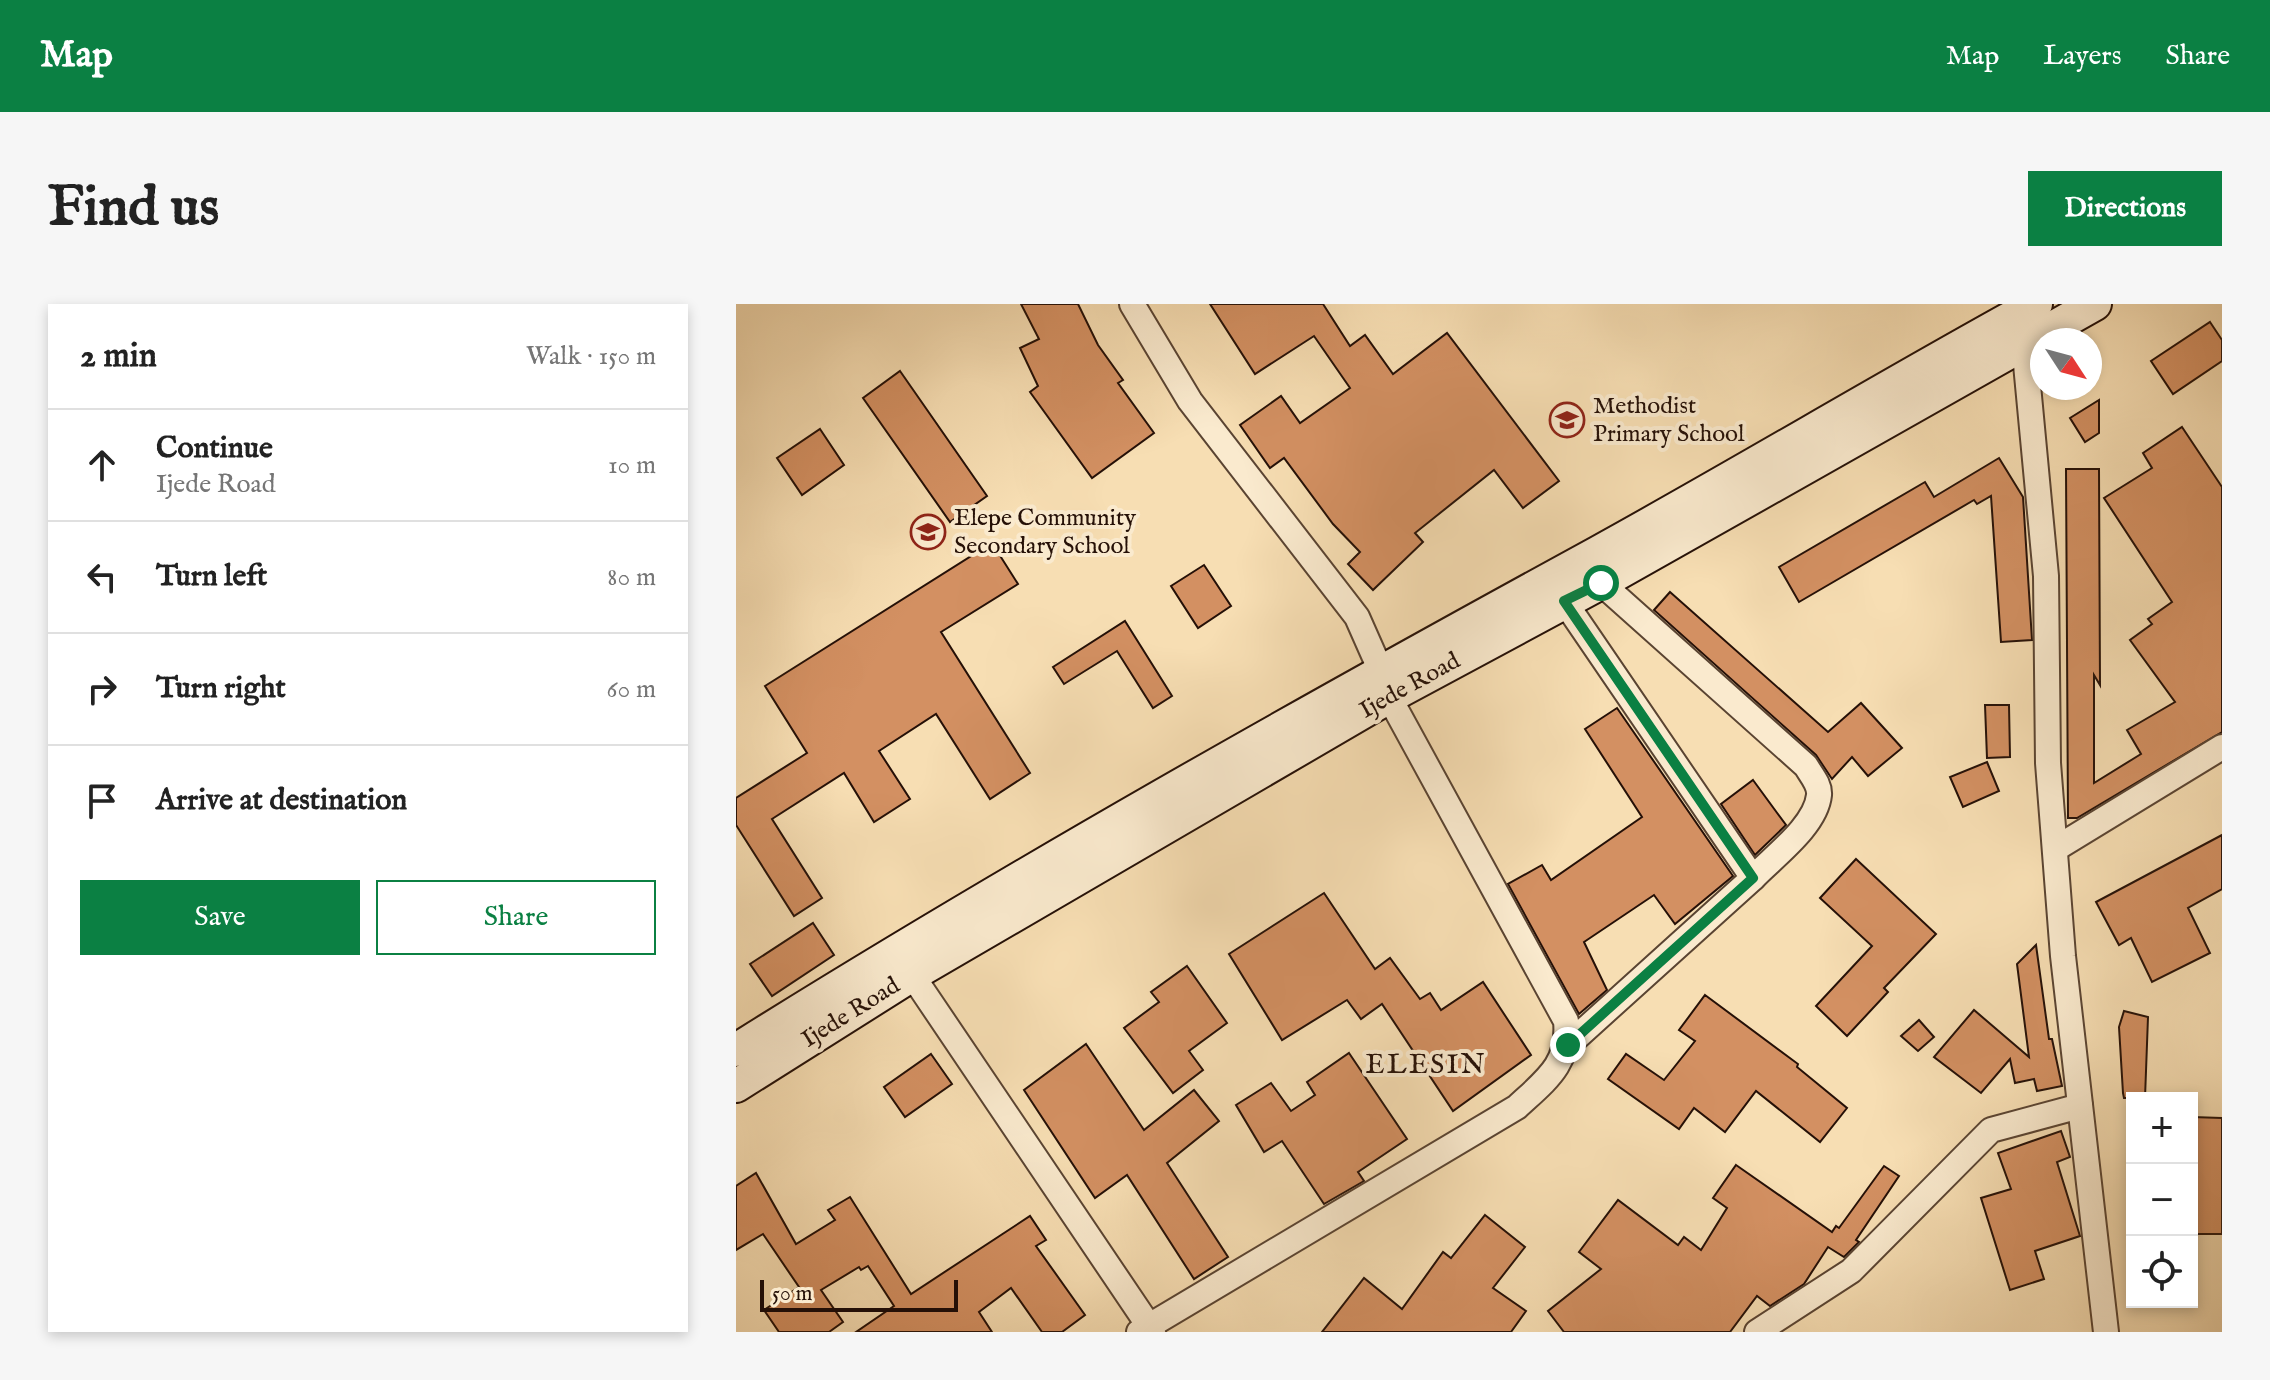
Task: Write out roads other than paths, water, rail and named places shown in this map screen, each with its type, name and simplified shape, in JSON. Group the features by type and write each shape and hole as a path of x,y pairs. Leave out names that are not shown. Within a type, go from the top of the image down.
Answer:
{"main road":[{"name":"Ijede Road","path":"736,1086 1592,555 2036,304"},
{"name":"Ijede Road","path":"736,1050 887,955 1384,683 1601,583 2095,304"}],"street":[{"path":"1132,304 1190,401 1357,617 1384,683 1566,1021 1568,1045"},
{"path":"2024,343 2046,576 2048,763 2055,849 2106,1332"},
{"path":"912,975 1147,1330 1517,1107 1552,1074 1568,1045 1753,878 1803,826 1816,807 1820,792 1806,766 1601,583"},
{"path":"1564,601 1753,878"},
{"path":"2055,849 2222,747"},
{"path":"1757,1332 1851,1271 1991,1130 2080,1106"}],"place":[{"name":"Methodist Primary School","path":"1567,420"},
{"name":"Elepe Community Secondary School","path":"928,532"}],"district":[{"name":"ELESIN","path":"1426,1065"}]}
